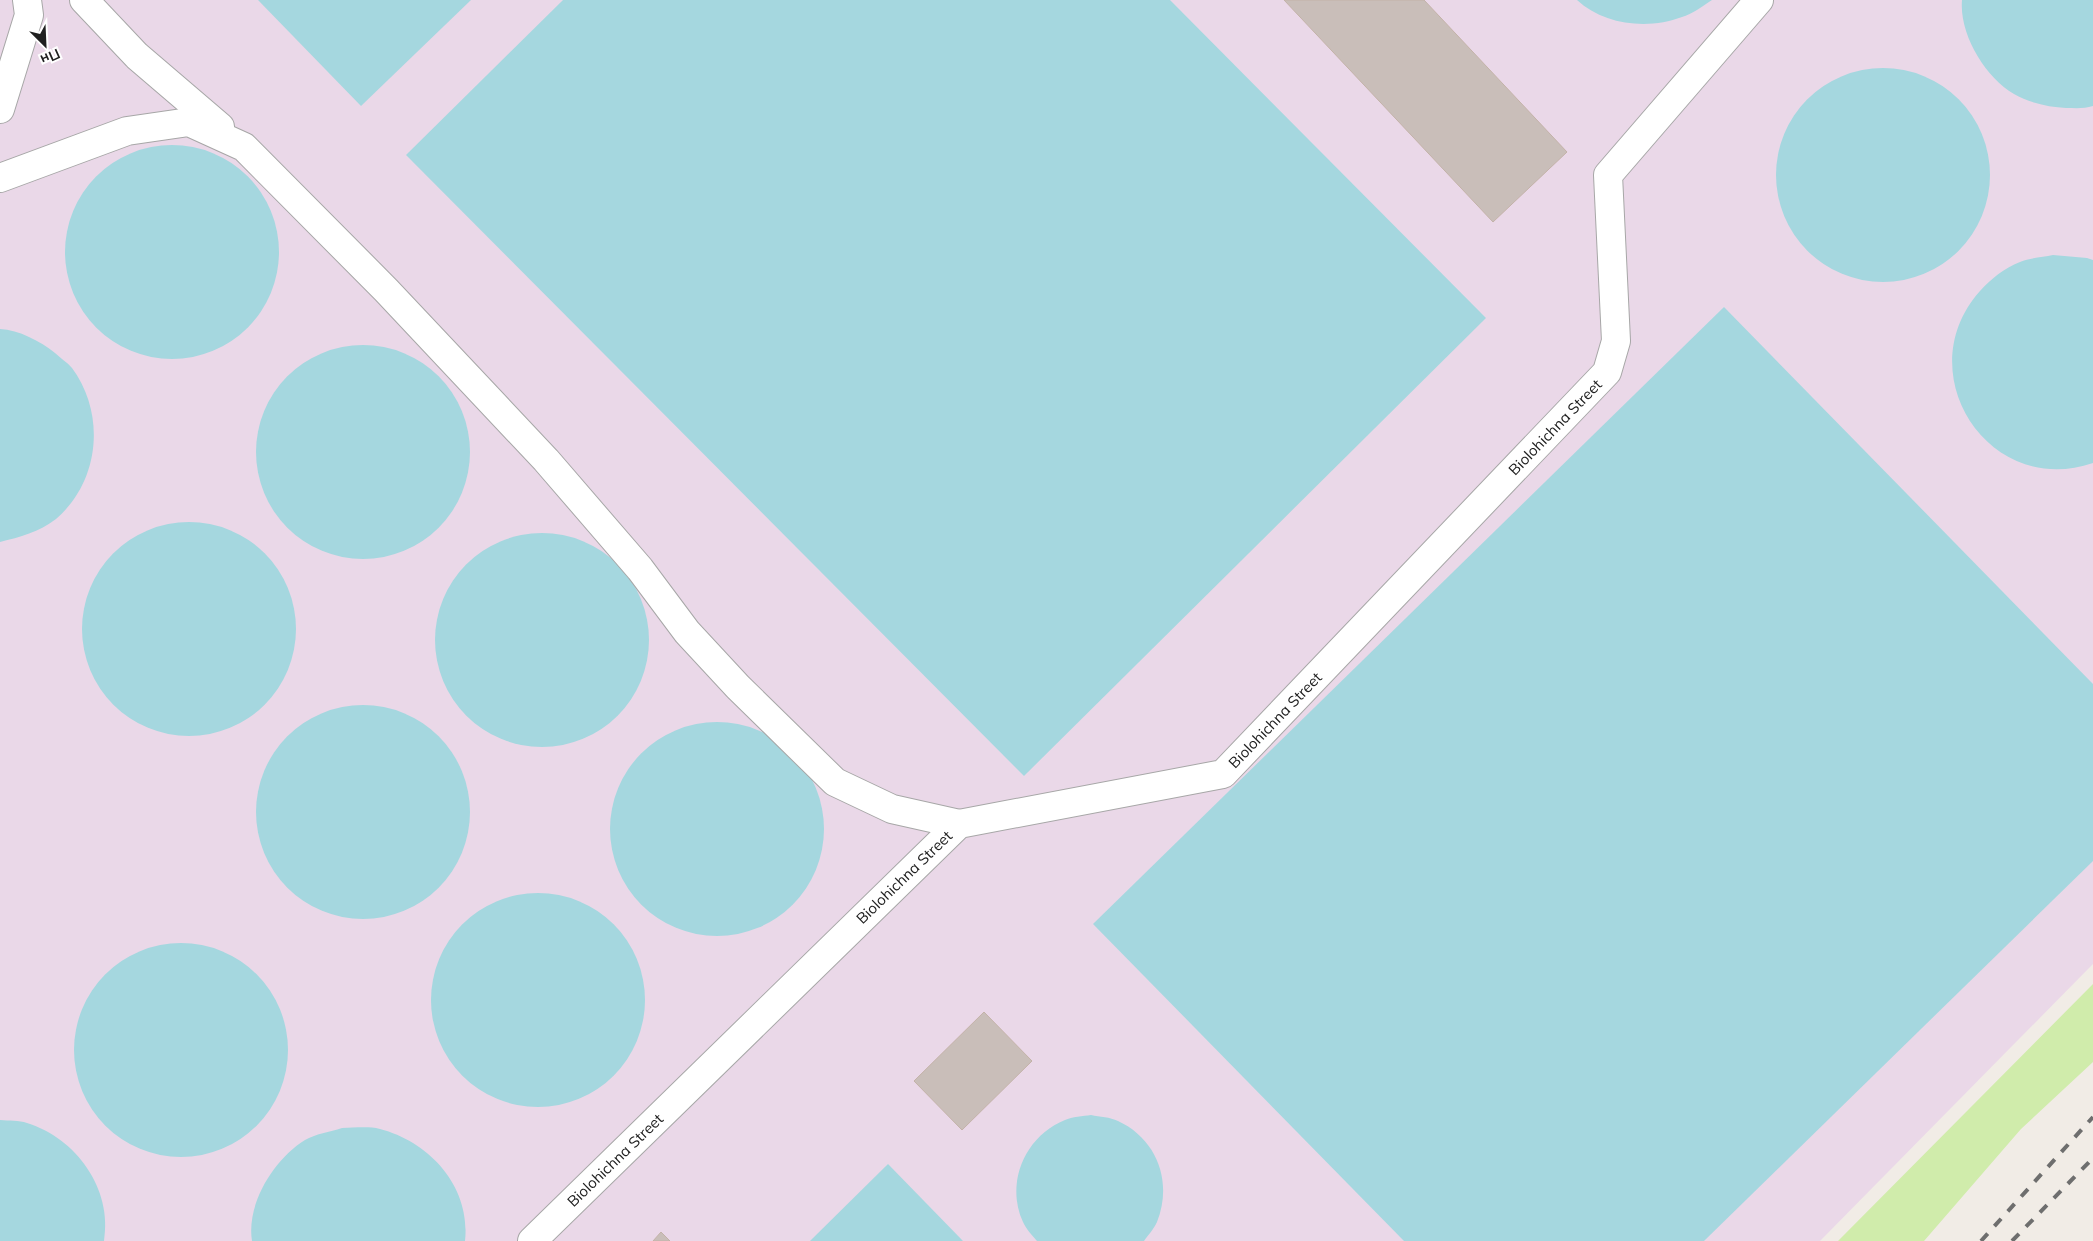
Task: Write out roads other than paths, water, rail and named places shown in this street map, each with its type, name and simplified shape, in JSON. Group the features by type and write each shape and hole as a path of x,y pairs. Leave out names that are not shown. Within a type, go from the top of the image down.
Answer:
{"lane":[{"path":"0,109 29,15 27,0"},
{"path":"84,0 137,56 244,147 386,290 532,446 640,569 687,632 738,687 835,782 892,809 959,824"},
{"name":"Biolohichna Street","path":"532,1241 959,824 1223,774 1607,372 1616,341 1608,175 1759,0"},
{"path":"0,178 127,131 189,122 244,147"}],"water":[{"path":"258,0 471,0 361,106"},
{"path":"563,0 1170,0 1486,318 1024,776 406,155"},
{"path":"1577,0 1712,0 1694,12 1682,17 1669,21 1641,24 1613,20 1600,15"},
{"path":"1962,0 2093,0 2093,106 2076,108 2046,106 2020,97 2003,86 1984,66 1969,40 1962,13"},
{"path":"1883,68 1904,70 1924,76 1942,86 1959,99 1972,116 1982,134 1988,154 1990,175 1988,196 1982,216 1972,234 1959,251 1942,264 1924,274 1904,280 1883,282 1862,280 1842,274 1824,264 1807,251 1794,234 1784,216 1778,196 1776,175 1778,154 1784,134 1794,116 1807,99 1824,86 1842,76 1862,70"},
{"path":"172,145 193,147 213,153 231,163 248,176 261,193 271,211 277,231 279,252 277,273 271,293 261,311 248,328 231,341 213,351 193,357 172,359 151,357 131,351 113,341 96,328 83,311 73,293 67,273 65,252 67,231 73,211 83,193 96,176 113,163 131,153 151,147"},
{"path":"2053,255 2093,260 2093,463 2055,469 2021,463 1992,446 1970,421 1956,391 1952,358 1960,323 1980,291 1998,274 2014,264"},
{"path":"1724,307 2093,684 2093,861 1704,1241 1404,1241 1093,924"},
{"path":"0,329 14,331 36,340 72,368 83,386 90,406 93,446 89,467 82,486 71,503 56,519 36,531 0,542"},
{"path":"363,345 384,347 404,353 422,363 439,376 452,393 462,411 468,431 470,452 468,473 462,493 452,511 439,528 422,541 404,551 384,557 363,559 342,557 322,551 304,541 287,528 274,511 264,493 258,473 256,452 258,431 264,411 274,393 287,376 304,363 322,353 342,347"},
{"path":"179,522 199,522 230,530 248,540 265,553 278,570 288,588 294,608 296,629 294,650 288,670 278,688 265,705 248,718 230,728 199,736 179,736 148,728 121,712 106,697 90,670 82,639 82,619 90,588 106,561 121,546 148,530"},
{"path":"532,533 552,533 583,541 601,551 618,564 631,581 641,599 647,619 649,640 647,661 641,681 631,699 618,716 601,729 583,739 552,747 532,747 501,739 474,723 459,708 443,681 435,650 435,630 443,599 459,572 474,557 501,541"},
{"path":"363,705 384,707 404,713 422,723 439,736 452,753 462,771 468,791 470,812 468,833 462,853 452,871 439,888 422,901 404,911 384,917 363,919 342,917 322,911 304,901 287,888 274,871 264,853 258,833 256,812 258,791 264,771 274,753 287,736 304,723 322,713 342,707"},
{"path":"717,722 738,724 758,730 776,740 793,753 806,770 816,788 822,808 824,829 822,850 816,870 806,888 793,905 776,918 758,928 738,934 717,936 696,934 676,928 658,918 641,905 628,888 618,870 612,850 610,829 612,808 618,788 628,770 641,753 658,740 676,730 696,724"},
{"path":"538,893 559,895 579,901 597,911 614,924 627,941 637,959 643,979 645,1000 643,1021 637,1041 627,1059 614,1076 597,1089 579,1099 559,1105 538,1107 517,1105 497,1099 479,1089 462,1076 449,1059 439,1041 433,1021 431,1000 433,979 439,959 449,941 462,924 479,911 497,901 517,895"},
{"path":"181,943 202,945 222,951 240,961 257,974 270,991 280,1009 286,1029 288,1050 286,1071 280,1091 270,1109 257,1126 240,1139 222,1149 202,1155 181,1157 160,1155 140,1149 122,1139 105,1126 92,1109 82,1091 76,1071 74,1050 76,1029 82,1009 92,991 105,974 122,961 140,951 160,945"},
{"path":"1091,1115 1115,1120 1132,1129 1152,1150 1162,1177 1162,1207 1157,1222 1144,1241 1037,1241 1024,1225 1018,1207 1016,1192 1022,1162 1029,1149 1051,1127 1068,1119"},
{"path":"0,1120 24,1122 45,1130 61,1140 75,1153 97,1185 103,1203 104,1241 0,1241"},
{"path":"366,1127 380,1129 398,1135 415,1144 430,1156 444,1170 454,1185 465,1221 465,1241 252,1241 253,1212 258,1198 273,1171 294,1148 305,1140 342,1128"},
{"path":"888,1164 963,1241 810,1241"}],"railway":[{"path":"1981,1241 2093,1117"},
{"path":"2012,1241 2093,1158"}]}
